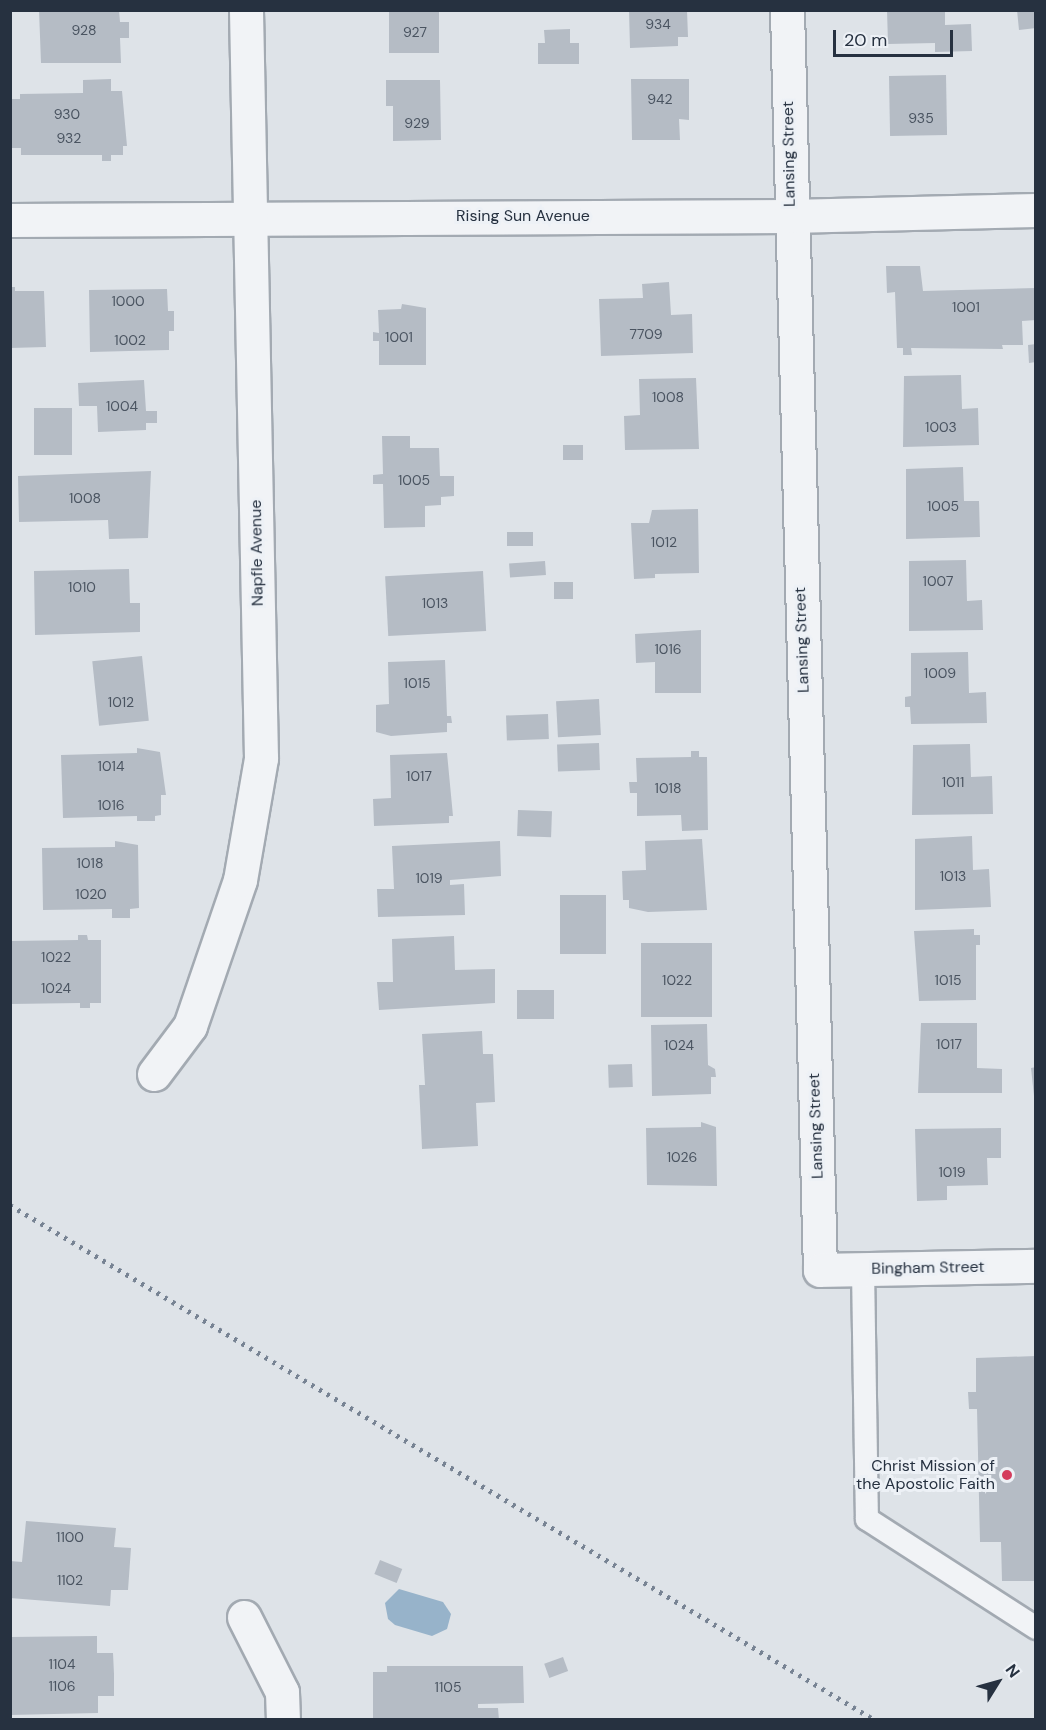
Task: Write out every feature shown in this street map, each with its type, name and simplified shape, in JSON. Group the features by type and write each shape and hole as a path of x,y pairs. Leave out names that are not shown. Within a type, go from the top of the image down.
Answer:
{"street":[{"name":"Napfle Avenue","path":"154,1074 190,1026 240,880 261,758 246,10"},
{"name":"Lansing Street","path":"787,10 790,216 820,1270"},
{"name":"Rising Sun Avenue","path":"10,220 790,216 1035,210"},
{"name":"Bingham Street","path":"820,1270 1035,1266"},
{"path":"244,1617 282,1692 283,1719"}],"lane":[{"path":"863,1269 867,1520 1035,1628"}],"water":[{"path":"399,1589 443,1602 451,1614 447,1629 432,1636 395,1625 388,1619 385,1603"}],"building":[{"path":"39,10 119,10 120,22 129,22 129,38 120,38 121,63 41,63"},
{"path":"389,10 439,10 439,53 389,53"},
{"path":"629,10 687,10 688,37 678,37 678,46 630,48"},
{"path":"887,10 945,10 945,25 971,24 972,51 935,52 935,43 888,44"},
{"path":"1017,10 1036,10 1036,28 1019,30"},
{"path":"570,29 570,43 579,43 579,64 538,64 538,43 545,43 544,30"},
{"path":"946,75 947,135 890,136 889,76"},
{"path":"111,79 111,91 122,91 127,146 123,146 123,155 111,155 111,161 102,161 102,155 21,155 21,148 10,148 10,99 20,99 20,94 83,93 83,80"},
{"path":"631,79 689,79 689,120 679,119 680,140 632,140"},
{"path":"386,80 440,80 441,140 393,141 393,106 386,106"},
{"path":"886,266 920,266 923,291 1036,288 1036,320 1022,321 1023,345 1002,345 1003,349 911,348 912,355 903,355 903,348 897,348 895,292 887,293"},
{"path":"669,282 671,315 692,314 693,353 601,356 599,299 643,298 642,284"},
{"path":"10,287 15,287 15,291 44,291 46,347 10,348"},
{"path":"167,289 168,311 174,311 174,331 169,331 169,350 90,352 89,290"},
{"path":"402,304 426,308 426,365 379,365 379,341 373,341 373,332 379,333 378,310 401,309"},
{"path":"1036,344 1036,362 1029,363 1028,345"},
{"path":"961,375 962,409 978,408 979,445 903,447 904,376"},
{"path":"696,378 699,449 625,450 624,416 640,415 639,379"},
{"path":"144,380 146,411 157,411 157,423 146,423 146,430 98,432 97,406 79,406 78,383"},
{"path":"34,408 72,408 72,455 34,455"},
{"path":"382,436 410,436 410,448 439,448 440,476 454,476 454,496 441,497 441,505 425,506 425,527 384,528 383,484 373,484 373,475 383,474"},
{"path":"563,445 583,445 583,460 563,460"},
{"path":"963,467 964,501 979,501 980,537 906,539 906,469"},
{"path":"151,471 148,538 109,539 108,520 19,522 18,476"},
{"path":"698,509 699,573 655,574 655,578 634,579 631,523 649,523 652,510"},
{"path":"507,532 533,532 533,546 507,546"},
{"path":"966,560 967,601 982,600 983,630 909,631 909,561"},
{"path":"545,561 546,575 510,577 509,564"},
{"path":"129,569 130,603 140,603 140,632 35,635 34,571"},
{"path":"483,571 486,631 388,636 385,576"},
{"path":"554,582 573,582 573,599 554,599"},
{"path":"701,630 701,693 655,693 655,662 636,663 635,634"},
{"path":"968,652 969,693 986,692 987,723 911,724 910,707 905,707 905,697 911,696 911,653"},
{"path":"142,656 149,721 99,726 92,661"},
{"path":"445,660 447,716 451,716 452,723 447,723 447,732 391,736 376,732 376,705 389,704 388,662"},
{"path":"599,699 601,735 558,737 556,701"},
{"path":"548,714 549,739 507,740 506,715"},
{"path":"599,743 600,770 558,771 557,744"},
{"path":"970,744 971,777 992,776 993,814 912,815 913,745"},
{"path":"137,748 160,752 166,795 161,795 161,815 155,816 155,821 137,821 137,816 63,818 61,755 137,753"},
{"path":"691,751 699,751 699,757 707,757 708,830 682,831 681,815 637,816 637,793 630,793 629,782 637,782 636,758 691,757"},
{"path":"447,753 453,816 449,816 449,823 374,826 373,799 391,798 390,755"},
{"path":"518,810 552,811 551,837 517,836"},
{"path":"972,836 973,870 989,869 991,907 915,910 915,839"},
{"path":"702,839 707,910 648,912 629,908 629,900 623,900 622,871 646,870 645,841"},
{"path":"115,841 138,845 139,908 130,909 130,918 112,918 112,909 43,910 42,848 115,847"},
{"path":"500,841 501,876 450,880 450,885 464,884 465,915 378,917 377,889 394,889 392,846"},
{"path":"560,895 606,895 606,954 560,954"},
{"path":"974,929 974,935 980,935 980,945 976,945 976,1000 919,1001 914,931"},
{"path":"78,935 87,935 88,940 101,940 101,1003 90,1003 90,1008 80,1008 80,1003 10,1004 10,941 78,940"},
{"path":"454,936 455,970 495,969 495,1003 379,1010 377,982 393,982 392,939"},
{"path":"641,943 712,943 712,1017 641,1017"},
{"path":"517,990 554,990 554,1019 517,1019"},
{"path":"921,1023 977,1023 977,1068 1002,1069 1002,1093 918,1093"},
{"path":"707,1024 708,1065 715,1069 716,1077 711,1077 711,1094 652,1096 651,1025"},
{"path":"482,1031 483,1054 493,1054 495,1102 476,1103 478,1146 422,1149 419,1085 425,1085 422,1034"},
{"path":"632,1064 633,1087 609,1088 608,1065"},
{"path":"1036,1067 1036,1096 1034,1096 1031,1068"},
{"path":"701,1122 716,1127 717,1186 647,1185 646,1128 701,1127"},
{"path":"1001,1128 1001,1158 987,1158 988,1185 947,1186 947,1200 917,1201 915,1129"},
{"name":"Christ Mission of the Apostolic Faith","path":"1036,1356 1036,1581 1002,1581 1001,1542 980,1542 977,1409 969,1409 968,1392 976,1392 976,1358"},
{"path":"26,1521 116,1528 114,1547 131,1548 128,1590 111,1590 110,1606 10,1598 10,1561 22,1562"},
{"path":"380,1560 402,1569 397,1583 374,1574"},
{"path":"97,1636 97,1653 113,1653 114,1674 114,1696 98,1696 98,1713 10,1715 10,1637"},
{"path":"563,1657 568,1671 549,1678 544,1664"},
{"path":"387,1666 523,1666 524,1703 478,1704 478,1708 498,1708 499,1720 373,1720 373,1672 387,1672"}],"railway":[{"path":"10,1205 875,1720"}],"place":[{"name":"Christ Mission of the Apostolic Faith","path":"1007,1475"}]}
